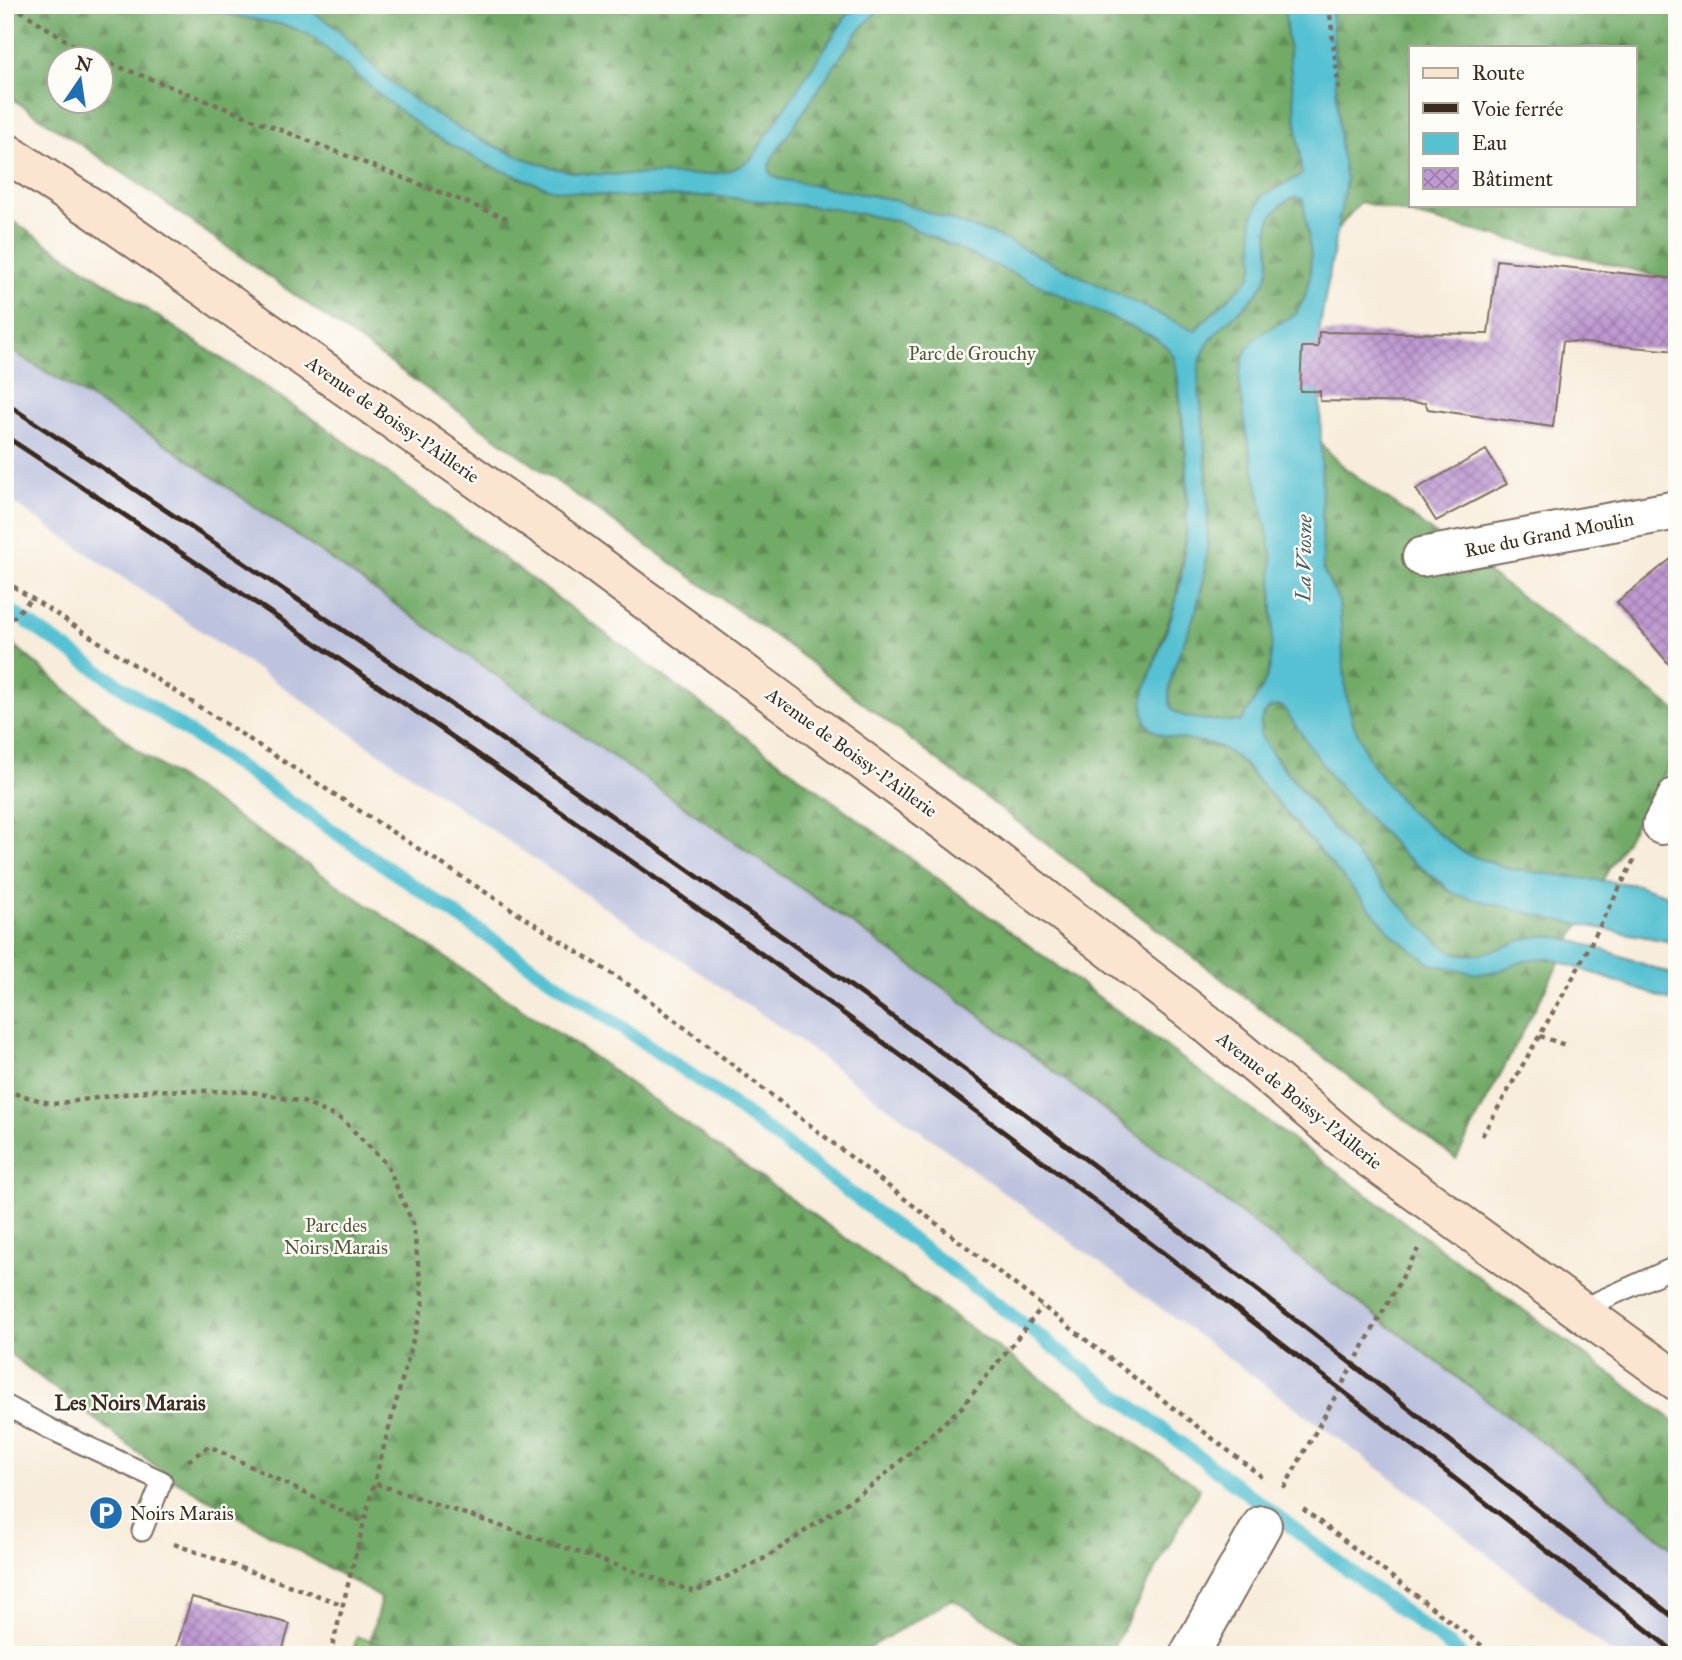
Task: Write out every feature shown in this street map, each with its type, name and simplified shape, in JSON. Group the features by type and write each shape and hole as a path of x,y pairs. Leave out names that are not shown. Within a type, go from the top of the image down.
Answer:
{"main road":[{"name":"Avenue de Boissy-l'Aillerie","path":"5,152 92,208 586,556 960,833 1206,1023 1345,1140 1677,1381"}],"street":[{"name":"Rue du Grand Moulin","path":"1422,557 1677,510"},
{"path":"1189,1655 1262,1525"}],"lane":[{"path":"1580,1310 1677,1266"},
{"path":"5,1405 50,1429 162,1480 142,1531"}],"path":[{"path":"12,5 75,46"},
{"path":"1329,5 1339,92"},
{"path":"116,66 511,220"},
{"path":"5,581 635,989 1270,1484"},
{"path":"5,626 32,598"},
{"path":"1482,1136 1576,972 1630,864"},
{"path":"1540,1036 1565,1045"},
{"path":"5,1091 53,1104 153,1090 252,1092 303,1101 343,1120 387,1165 413,1224 423,1303 330,1655"},
{"path":"1281,1492 1424,1239"},
{"path":"374,1483 695,1592 767,1558 874,1484 962,1407 1042,1307"},
{"path":"162,1480 209,1446 364,1522"},
{"path":"1292,1500 1494,1655"},
{"path":"142,1531 197,1554 344,1605"}],"shaded area":[{"path":"5,347 167,445 945,989 1570,1463 1677,1552 1677,1655 1614,1655 1397,1482 774,1023 5,497"}],"green space":[{"name":"Parc de Grouchy","path":"5,5 178,5 285,25 311,35 431,134 518,177 551,189 620,197 714,196 837,209 897,221 1152,336 1168,348 1175,359 1186,464 1187,527 1175,603 1149,676 1143,706 1195,741 1228,751 1244,765 1393,935 1431,964 1540,957 1560,961 1456,1159 798,653 129,177 5,94"},
{"path":"291,5 859,5 845,18 751,159 729,171 693,175 579,173 554,168 508,152 461,129 416,102 378,71 329,23 318,15"},
{"path":"883,5 1284,5 1302,175 1263,195 1250,278 1194,331 997,236 890,199 779,179 771,175 769,167 772,158 856,34"},
{"path":"1331,5 1677,5 1677,281 1360,202 1336,231 1346,180 1340,146"},
{"path":"1295,197 1303,199 1311,255 1310,278 1304,299 1296,314 1257,336 1245,352 1245,427 1272,554 1273,658 1262,689 1241,722 1192,718 1175,712 1169,698 1172,675 1201,591 1208,543 1206,469 1198,384 1200,362 1211,339 1248,303 1263,284 1270,259 1268,236 1272,215 1280,206"},
{"path":"5,216 321,424 1677,1423 1677,1552 1570,1463 945,989 167,445 5,347"},
{"path":"1321,444 1345,468 1677,711 1677,754 1602,881 1508,869 1464,853 1408,810 1370,762 1353,723 1346,694 1339,602 1323,570"},
{"name":"Parc des Noirs Marais","path":"5,637 137,750 595,1058 1054,1388 1200,1488 1109,1655 1042,1655 952,1599 857,1655 426,1655 370,1642 381,1598 171,1478 5,1350"},
{"path":"1272,706 1282,706 1334,781 1402,853 1437,882 1457,895 1580,924 1570,942 1548,935 1481,955 1452,952 1424,932 1347,845 1262,740 1261,721"},
{"path":"357,1637 426,1655 352,1655"}],"water":[{"name":"La Viosne","path":"178,5 291,5 305,9 329,23 378,71 416,102 484,141 531,161 566,171 591,174 705,175 729,171 751,159 845,18 859,5 883,5 856,34 772,158 769,167 771,175 779,179 890,199 997,236 1194,331 1250,278 1254,265 1252,218 1263,195 1302,175 1284,5 1331,5 1340,145 1346,180 1319,332 1323,570 1339,602 1346,694 1353,723 1370,762 1408,810 1464,853 1508,869 1637,885 1677,898 1677,943 1553,919 1457,895 1402,853 1334,781 1282,706 1267,710 1261,723 1260,734 1291,778 1383,886 1437,941 1452,952 1478,954 1539,936 1564,939 1677,976 1677,1003 1550,958 1530,959 1497,971 1477,974 1431,964 1393,935 1244,764 1217,746 1163,735 1154,731 1147,723 1144,695 1175,604 1182,574 1188,513 1186,451 1175,359 1168,348 1152,336 897,221 837,209 714,196 620,197 551,189 486,164 431,134 387,101 311,35 285,25","holes":["1295,197 1303,199 1311,255 1310,278 1304,299 1296,314 1257,336 1245,352 1239,376 1245,427 1272,554 1273,621 1270,668 1262,689 1241,722 1192,718 1175,712 1169,697 1177,659 1196,610 1205,564 1207,495 1198,385 1200,362 1211,339 1248,303 1263,284 1270,259 1268,236 1272,216 1280,206"]}],"building":[{"path":"1497,260 1677,279 1677,351 1563,341 1553,427 1428,409 1425,403 1320,401 1320,391 1300,391 1302,347 1318,347 1319,332 1488,334"},
{"path":"1486,450 1507,484 1436,521 1416,489"},
{"path":"1677,554 1677,674 1617,602"},
{"path":"192,1597 290,1624 281,1655 174,1655"}],"waterway":[{"path":"5,607 719,1094 1461,1655"}],"railway":[{"path":"5,403 466,714 807,954 1206,1251 1677,1620"},
{"path":"5,436 458,740 903,1057 1196,1278 1677,1654"}],"place":[{"name":"Noirs Marais","path":"106,1513"}],"district":[{"name":"Les Noirs Marais","path":"130,1403"}]}
